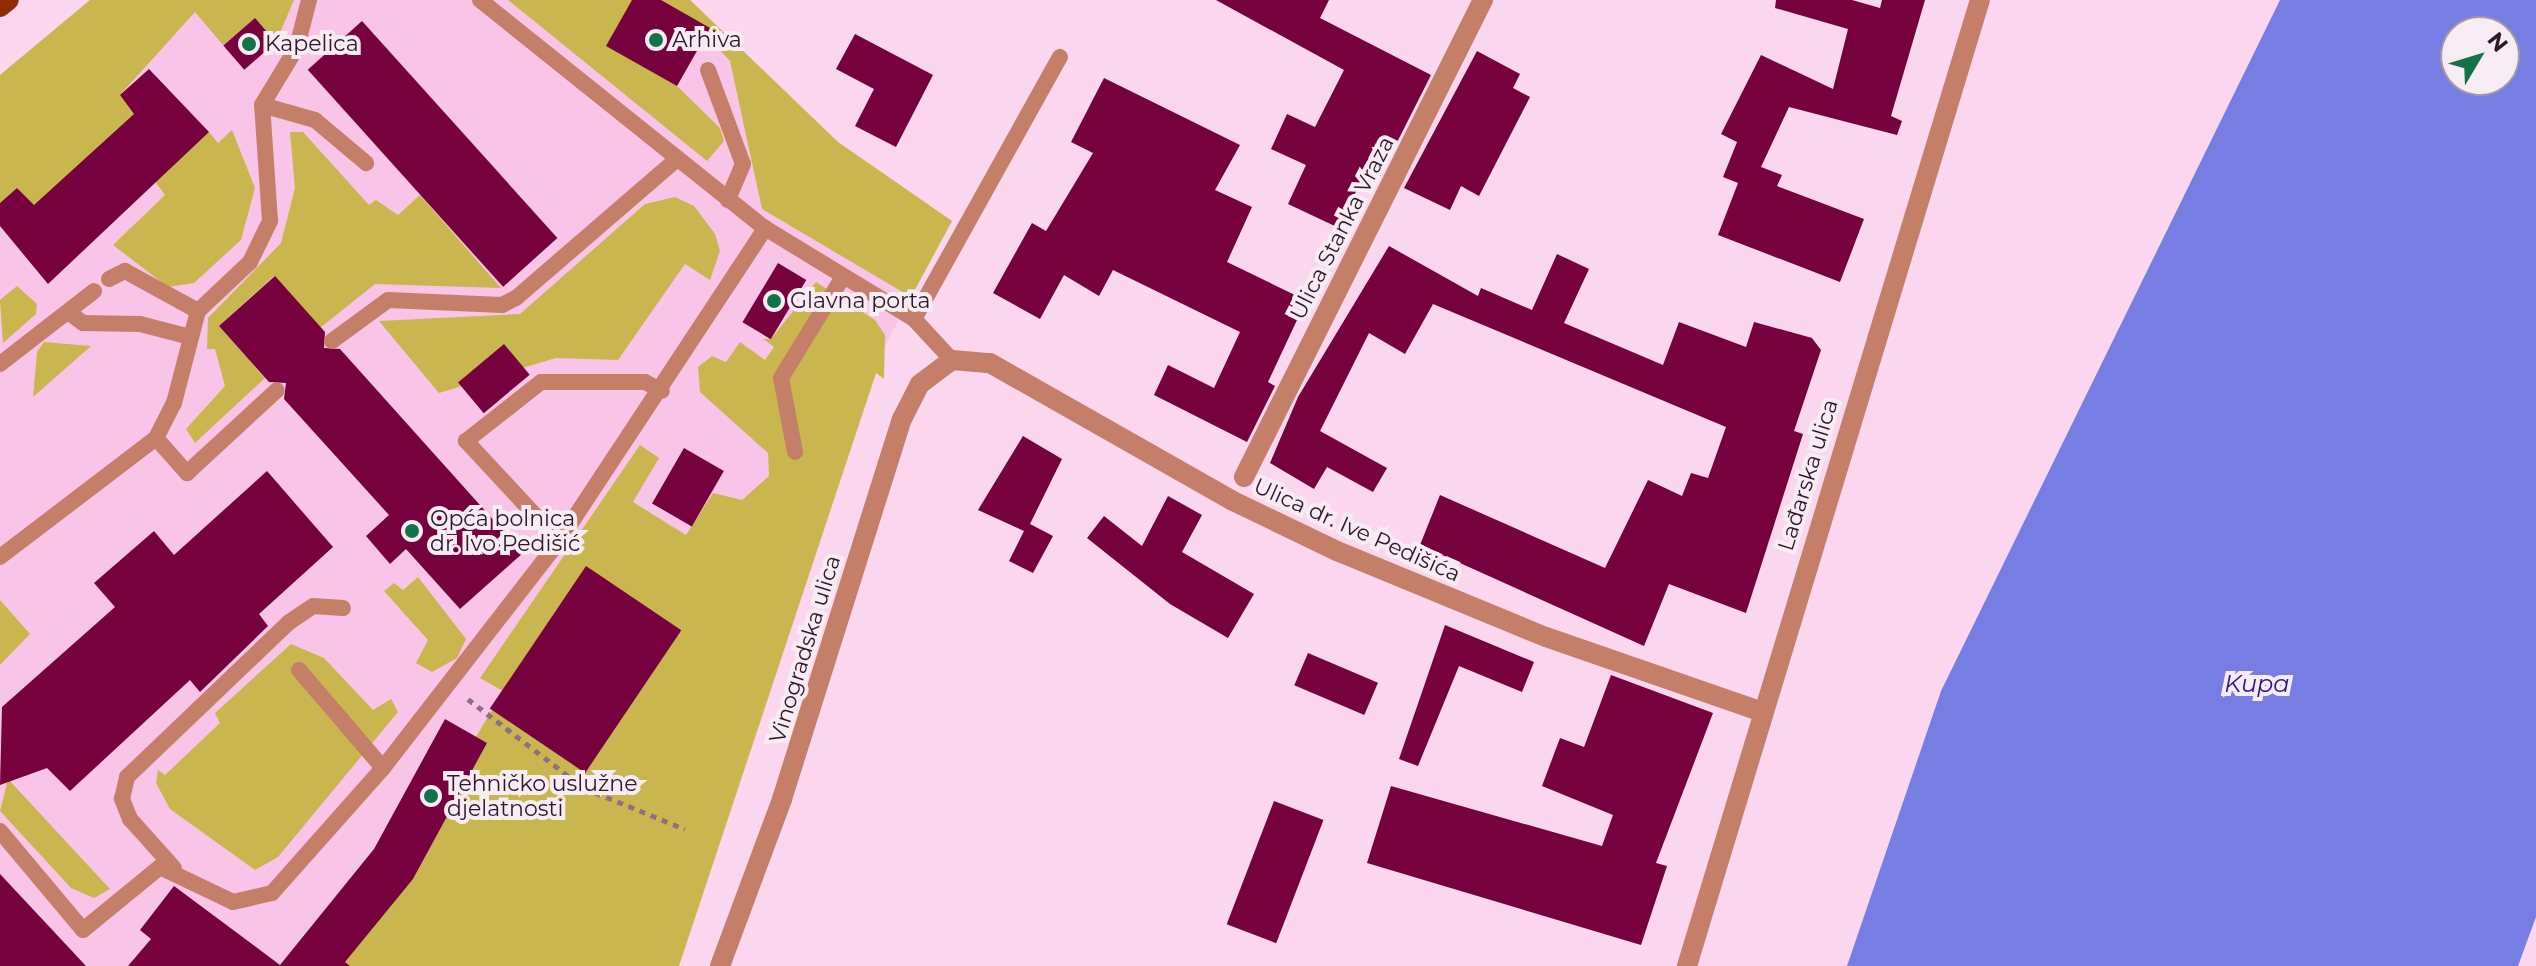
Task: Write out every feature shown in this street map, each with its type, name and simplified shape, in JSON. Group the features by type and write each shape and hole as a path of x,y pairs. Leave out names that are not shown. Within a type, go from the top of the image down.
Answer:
{"main road":[{"path":"0,7 9,0"}],"street":[{"name":"Ulica Stanka Vraza","path":"1244,477 1483,0"},
{"name":"Lađarska ulica","path":"1687,966 1760,711 1980,0"},
{"name":"Ulica dr. Ive Pedišića","path":"952,360 990,363 1233,501 1337,551 1546,637 1760,711"},
{"name":"Vinogradska ulica","path":"720,966 782,799 902,419 920,384 952,360"}],"lane":[{"path":"0,557 156,438 174,403 198,311 250,262 270,221 262,105 297,47 309,0"},
{"path":"480,0 676,160 765,228 914,319 952,360"},
{"path":"914,319 1060,57"},
{"path":"708,70 743,164 728,200"},
{"path":"262,105 315,120 366,163"},
{"path":"332,341 388,300 502,305 516,298 676,160"},
{"path":"343,608 313,606 288,623 127,777 122,799 130,819 174,868 233,902 272,893 383,768 559,541 662,391 765,228"},
{"path":"109,279 125,271 198,311"},
{"path":"795,452 781,378 843,277"},
{"path":"0,364 94,291"},
{"path":"68,312 83,323 140,324 190,337"},
{"path":"559,541 466,441 541,382 645,382 662,391"},
{"path":"156,438 187,473 277,390"},
{"path":"299,670 383,768"},
{"path":"0,831 83,930 147,875 174,868"}],"path":[{"path":"449,683 584,788 685,829"}],"shaded area":[{"name":"Opća bolnica dr. Ivo Pedišić","path":"90,0 690,0 838,142 952,221 886,344 679,966 0,966 0,75"},
{"path":"90,0 294,0 276,42 255,19 223,45 195,12 120,95 143,126 43,216 17,188 0,203 0,75"},
{"path":"508,0 690,0 838,142 952,221 911,297 762,209 730,61 706,35 677,86 720,128 724,141 707,161"},
{"path":"232,130 255,188 241,240 194,283 168,287 113,245 165,195 154,180 209,132 218,143"},
{"path":"290,132 303,132 369,205 376,200 398,215 420,195 501,288 375,284 320,328 274,276 219,326 265,378 195,443 186,429 225,386 215,349 207,349 208,318 281,243 295,188"},
{"path":"675,197 694,206 715,234 720,251 710,280 685,264 618,360 556,358 439,393 379,321 520,314 645,204"},
{"path":"816,282 875,320 885,335 884,379 876,373 679,966 339,966 413,879 487,743 476,737 503,691 480,678 640,445 659,458 633,502 686,535 713,493 742,500 769,476 768,453 700,392 698,367 712,356 726,362 740,342 765,360 774,347 763,339 771,339"},
{"path":"17,286 37,304 36,314 3,343 0,300"},
{"path":"44,342 91,346 33,397 37,352"},
{"path":"418,577 466,639 457,658 432,672 416,663 428,640 384,591 394,583 403,590"},
{"path":"0,600 30,634 0,665"},
{"path":"291,644 324,658 373,710 391,699 398,712 278,857 255,870 170,809 156,783 158,770 165,775 220,723 215,713"},
{"path":"8,779 110,889 94,898 71,888 0,811"}],"water":[{"name":"Kupa","path":"2280,0 2536,0 2536,917 2518,966 1847,966 1941,691"}],"building":[{"name":"Arhiva","path":"632,0 661,0 710,28 677,86 606,46"},
{"path":"1216,0 1329,0 1320,18 1431,75 1380,176 1366,170 1339,228 1288,204 1306,165 1271,149 1287,114 1315,127 1344,70"},
{"path":"1776,0 1852,0 1880,8 1882,0 1925,0 1891,116 1902,121 1897,135 1789,107 1761,167 1782,175 1777,186 1864,219 1840,282 1718,235 1738,183 1723,177 1737,142 1721,134 1761,55 1833,89 1848,29 1775,8"},
{"name":"Kapelica","path":"255,18 276,42 244,70 223,46"},
{"path":"362,21 557,238 503,287 308,70"},
{"path":"855,34 933,75 896,147 855,126 874,89 836,69"},
{"path":"1477,51 1520,74 1513,88 1530,97 1479,196 1461,186 1450,210 1404,188"},
{"path":"149,69 209,132 48,284 0,226 0,203 17,188 34,205 134,114 120,95"},
{"path":"1104,78 1240,145 1215,190 1252,207 1227,262 1297,296 1288,316 1297,320 1268,382 1275,386 1247,442 1154,395 1168,365 1214,388 1240,332 1113,270 1099,296 1064,275 1040,319 993,293 1032,223 1046,231 1093,153 1071,142"},
{"path":"1389,246 1478,296 1481,288 1532,310 1557,254 1589,269 1564,323 1663,365 1679,322 1746,347 1754,322 1812,338 1821,350 1794,431 1803,434 1746,613 1669,584 1644,646 1420,545 1440,495 1605,568 1648,480 1682,496 1691,473 1708,478 1726,427 1433,304 1405,354 1369,333 1320,431 1387,468 1373,492 1327,467 1314,489 1270,463 1298,397"},
{"name":"Glavna porta","path":"778,263 806,280 771,339 742,322"},
{"path":"275,276 325,332 324,348 340,349 523,553 460,609 406,549 390,564 366,536 389,515 284,399 286,383 269,382 219,326"},
{"path":"504,344 530,375 484,413 458,383"},
{"path":"1023,436 1062,459 1030,524 1053,536 1033,573 1009,561 1024,531 978,510"},
{"path":"684,448 724,471 692,526 652,503"},
{"path":"267,471 333,547 259,614 268,626 200,692 190,680 70,791 47,768 0,785 2,707 115,607 94,583 154,531 174,555"},
{"path":"1168,496 1202,515 1182,552 1254,594 1228,638 1170,604 1087,538 1104,516 1142,546"},
{"path":"586,566 681,630 585,773 490,709"},
{"path":"1445,625 1534,662 1522,692 1459,666 1418,766 1399,759"},
{"path":"1308,653 1378,683 1364,715 1294,685"},
{"path":"1611,675 1713,713 1656,863 1667,866 1641,945 1367,863 1391,786 1602,846 1613,815 1542,786 1560,738 1584,747"},
{"name":"Tehničko uslužne djelatnosti","path":"445,719 487,743 413,879 345,962 350,966 128,966 151,939 140,930 174,886 280,965 374,849"},
{"path":"1274,801 1323,820 1276,943 1227,924"},
{"path":"0,874 86,966 0,966"}],"place":[{"name":"Arhiva","path":"656,40"},
{"name":"Kapelica","path":"249,44"},
{"name":"Glavna porta","path":"774,301"},
{"name":"Opća bolnica dr. Ivo Pedišić","path":"412,531"},
{"name":"Tehničko uslužne djelatnosti","path":"431,796"}]}
